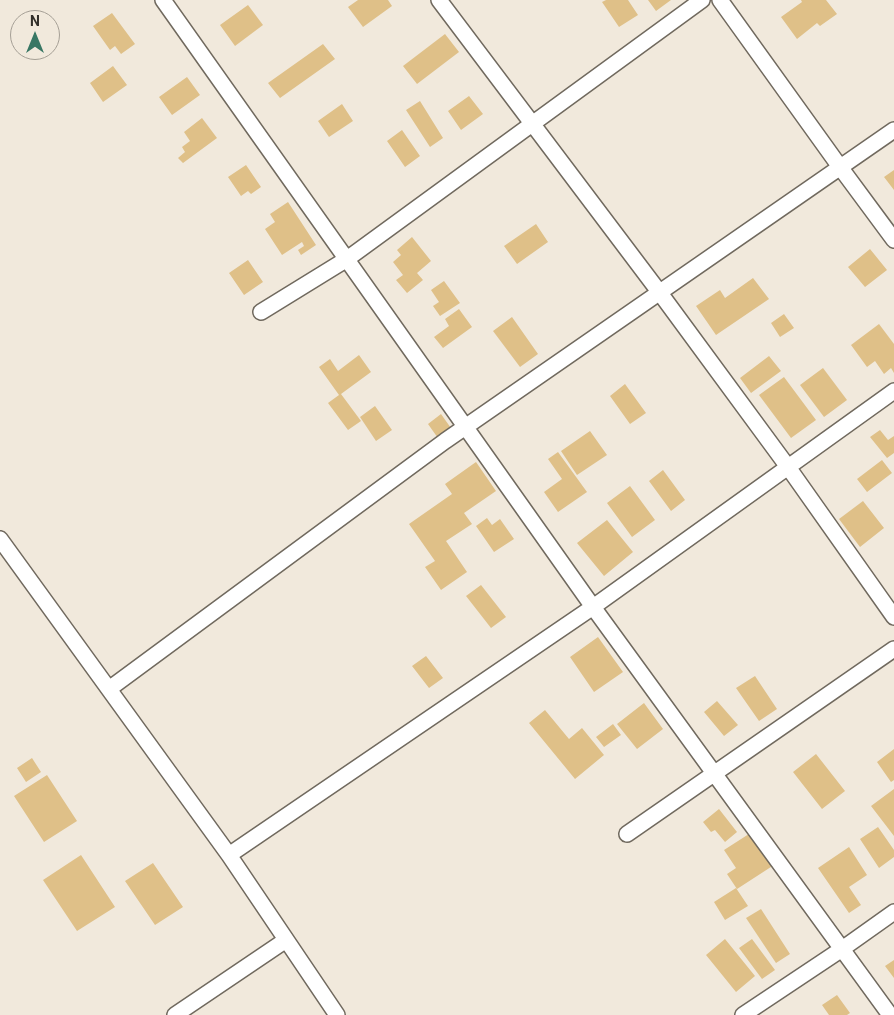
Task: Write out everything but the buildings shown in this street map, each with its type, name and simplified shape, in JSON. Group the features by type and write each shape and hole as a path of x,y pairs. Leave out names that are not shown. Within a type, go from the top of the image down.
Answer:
{"street":[{"path":"163,0 592,606 890,1015"},
{"path":"439,0 660,293 788,467 894,617"},
{"path":"262,312 347,259 702,0"},
{"path":"720,0 894,240"},
{"path":"109,689 466,427 894,130"},
{"path":"229,855 592,606 894,391"},
{"path":"0,539 229,855 337,1015"},
{"path":"627,834 894,649"},
{"path":"743,1015 894,912"},
{"path":"175,1015 286,940"}]}
